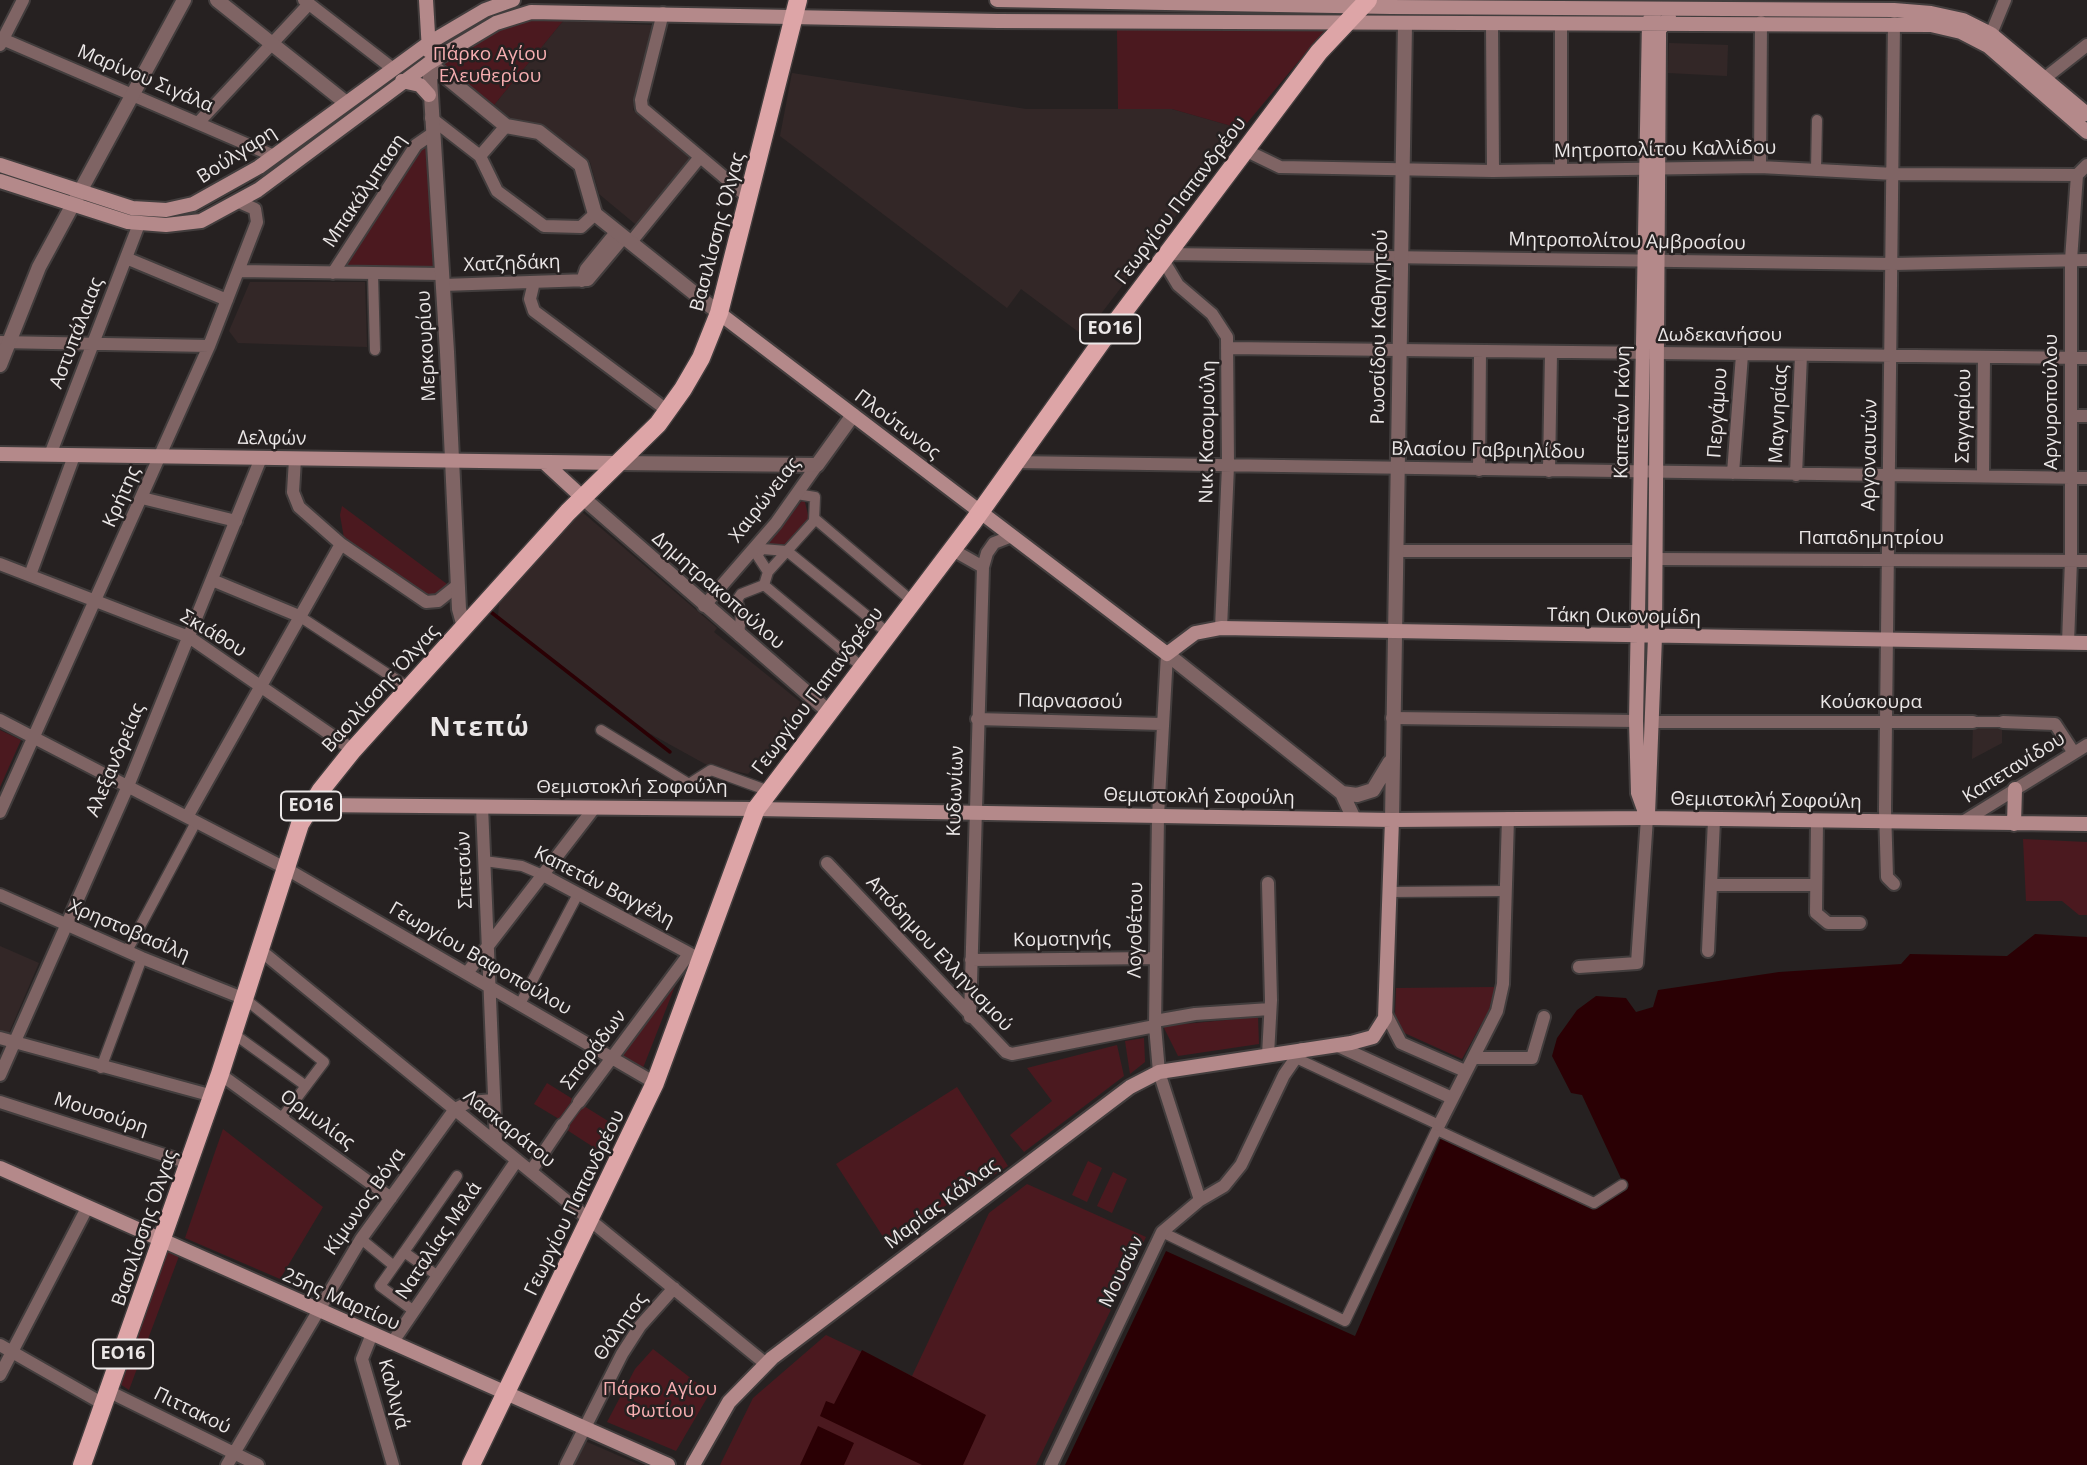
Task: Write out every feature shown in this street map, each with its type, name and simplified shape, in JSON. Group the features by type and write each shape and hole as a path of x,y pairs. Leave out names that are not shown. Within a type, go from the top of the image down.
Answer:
{"main road":[{"path":"426,0 429,63"},
{"name":"Βούλγαρη","path":"0,181 132,208 173,209 207,198 274,156 429,43 479,13 513,0"},
{"name":"Βασιλίσσης Όλγας","path":"82,1465 246,999 296,834 311,805 353,750 582,497 668,411 701,358 719,313 798,0"},
{"path":"997,0 1365,3 1426,7 1671,8 1728,5 1894,11 1955,17 1991,34 2087,114"},
{"name":"ΕΟ16","path":"1343,24 1365,3"},
{"path":"1671,8 1760,22 1894,11 1975,39 2087,132"},
{"name":"Βούλγαρη","path":"0,165 139,224 193,223 239,202 429,63 488,27 519,14 663,13 1037,22 1405,24 1649,22 1671,8"},
{"name":"Καπετάν Γκόνη","path":"1647,818 1638,793 1636,721 1639,551 1648,473 1653,168 1659,40 1660,30 1671,8"},
{"name":"Καπετάν Γκόνη","path":"1649,22 1653,168"},
{"name":"Γεωργίου Παπανδρέου","path":"471,1465 655,1083 696,957 756,808 951,549 1165,257 1343,24"},
{"path":"402,81 420,85 429,95"},
{"name":"Πλούτωνος","path":"719,313 1167,654"},
{"name":"Δελφών","path":"0,454 618,463"},
{"path":"544,462 582,497"},
{"name":"Καπετάν Γκόνη","path":"1647,818 1656,559 1648,473"},
{"name":"Τάκη Οικονομίδη","path":"1167,654 1195,633 1221,628 2087,643"},
{"path":"2014,824 2015,789"},
{"name":"Θεμιστοκλή Σοφούλη","path":"311,805 756,808 1392,820 1647,818 2087,824"},
{"path":"1385,1015 1392,820"},
{"name":"Μαρίας Κάλλας","path":"693,1465 729,1402 766,1363 1115,1097 1159,1072 1268,1055 1299,1054 1373,1037 1385,1015"},
{"name":"25ης Μαρτίου","path":"0,1168 668,1465"}],"street":[{"path":"1,41 23,0"},
{"path":"0,365 4,342 39,267 184,0"},
{"path":"217,0 345,102"},
{"path":"1015,0 1037,22"},
{"path":"1991,34 2005,0"},
{"path":"198,123 273,45 306,2 392,68"},
{"name":"Αργοναυτών","path":"1894,11 1885,822 1886,875 1894,884"},
{"path":"663,13 641,104 645,111 749,198"},
{"path":"1760,22 1760,167"},
{"path":"1492,23 1493,171"},
{"path":"1561,23 1561,170"},
{"name":"Ρωσσίδου Καθηγητού","path":"1392,820 1405,24"},
{"name":"Μαρίνου Σιγάλα","path":"1,41 274,156"},
{"path":"2045,78 2087,45"},
{"path":"429,63 506,126 539,132 581,165 595,214 581,228 544,226 497,191 480,156 431,118"},
{"name":"Μερκουρίου","path":"429,63 458,609 464,627"},
{"path":"1816,169 1817,120"},
{"path":"480,156 506,126"},
{"name":"Μπακάλμπαση","path":"333,274 416,145 432,134"},
{"name":"Μητροπολίτου Καλλίδου","path":"1247,151 1280,167 1493,171 1760,167 1894,174 2082,175"},
{"name":"Χατζηδάκη","path":"238,271 373,274 442,280 582,281 593,277 624,237 699,157"},
{"path":"2082,175 2087,165"},
{"name":"Αργυροπούλου","path":"2068,643 2071,560 2071,260 2082,175"},
{"name":"Κρήτης","path":"0,813 97,600 227,300 258,217 255,209 239,202"},
{"name":"Πλούτωνος","path":"595,214 719,313"},
{"name":"Αστυπάλαιας","path":"50,455 139,224"},
{"name":"Μητροπολίτου Αμβροσίου","path":"1165,257 1892,264 2087,260"},
{"name":"Νικ. Κασομούλη","path":"1165,257 1178,285 1220,324 1227,348 1228,466 1221,628"},
{"path":"126,258 227,300"},
{"path":"373,274 375,350"},
{"path":"534,282 530,299 534,311 668,411"},
{"path":"4,342 209,346"},
{"name":"Δωδεκανήσου","path":"1227,348 2087,358"},
{"path":"1479,470 1480,352"},
{"path":"1549,471 1551,353"},
{"name":"Περγάμου","path":"1733,473 1742,355"},
{"name":"Μαγνησίας","path":"1796,475 1801,355"},
{"name":"Σαγγαρίου","path":"1983,476 1984,357"},
{"name":"Χαιρώνειας","path":"704,606 797,494 853,415"},
{"path":"2071,416 2087,416"},
{"path":"30,575 74,456"},
{"name":"Αλεξανδρείας","path":"0,1075 6,1041 65,925 128,786 261,458"},
{"path":"295,459 293,492 299,507 341,544 426,602 440,600 458,585"},
{"name":"Βλασίου Γαβριηλίδου","path":"1014,462 2087,478"},
{"path":"618,463 817,466"},
{"path":"764,585 768,572 814,518 815,497 797,494"},
{"name":"Δημητρακοπούλου","path":"582,497 704,606 829,712"},
{"path":"142,498 236,521"},
{"path":"814,518 912,601"},
{"path":"951,549 983,567 986,553 994,543 1012,536"},
{"path":"127,951 191,819 299,616 341,544"},
{"path":"768,572 757,555 762,549 787,551 888,633"},
{"path":"1396,551 1639,551"},
{"name":"Παπαδημητρίου","path":"1656,559 2087,561"},
{"name":"Σκιάθου","path":"0,564 189,637 353,750"},
{"name":"Κυδωνίων","path":"970,1017 983,567"},
{"path":"212,580 299,616 409,688"},
{"path":"739,636 741,614 737,600 741,594 764,585"},
{"path":"764,585 862,667"},
{"name":"Πλούτωνος","path":"1167,654 1342,793 1354,819"},
{"name":"Λογοθέτου","path":"1167,654 1158,816 1155,1024 1159,1072 1200,1200"},
{"path":"1392,718 1636,721"},
{"name":"Παρνασσού","path":"977,719 1162,724"},
{"name":"Γεωργίου Βαφοπούλου","path":"0,720 285,868 655,1083"},
{"name":"Κούσκουρα","path":"1652,722 2055,724 2074,753"},
{"path":"601,730 689,784 711,770 769,791"},
{"name":"Καπετανίδου","path":"1961,823 2087,745"},
{"path":"1342,793 1357,795 1373,790 1392,758"},
{"name":"Σπετσών","path":"482,806 496,1143"},
{"path":"467,973 595,807"},
{"path":"1162,1232 1345,1321 1451,1098 1497,1011 1503,984 1508,818"},
{"name":"Καπετάν Γκόνη","path":"1579,967 1637,963 1647,818"},
{"path":"1707,951 1714,820"},
{"path":"1817,820 1818,917 1828,923 1860,923"},
{"name":"Καπετάν Βαγγέλη","path":"484,861 527,867 696,957"},
{"name":"Απόδημου Ελληνισμού","path":"827,863 1000,1048 1012,1054 1155,1024"},
{"path":"1268,883 1268,1055"},
{"path":"1711,886 1816,886"},
{"path":"1390,891 1505,891"},
{"path":"520,1004 578,894"},
{"name":"Χρηστοβασίλη","path":"0,895 142,958 246,999"},
{"name":"Λασκαράτου","path":"260,950 766,1363"},
{"name":"Σποράδων","path":"531,1171 612,1058 696,957"},
{"path":"102,1068 142,958"},
{"name":"Κομοτηνής","path":"971,960 1154,958"},
{"path":"246,999 324,1062 281,1119"},
{"path":"1155,1024 1195,1014 1270,1009"},
{"path":"1385,1015 1401,1043 1465,1071"},
{"path":"1473,1058 1532,1058 1544,1017"},
{"path":"234,1034 306,1086"},
{"path":"6,1041 213,1096"},
{"path":"1336,1045 1451,1098"},
{"path":"1299,1054 1438,1128 1594,1203 1622,1185"},
{"name":"Μουσών","path":"1051,1465 1162,1232 1200,1200 1224,1186 1241,1165 1284,1075 1299,1054"},
{"name":"Ορμυλίας","path":"220,1074 391,1198"},
{"path":"455,1109 469,1102 494,1100"},
{"name":"Μουσούρη","path":"0,1102 190,1163"},
{"name":"Κίμωνος Βόγα","path":"227,1465 361,1239 455,1109"},
{"name":"Ναταλίας Μελά","path":"392,1343 517,1160"},
{"path":"414,1311 380,1286 457,1176"},
{"path":"0,1375 6,1348 86,1208"},
{"path":"361,1239 394,1266"},
{"path":"404,1252 438,1276"},
{"name":"Θάλητος","path":"566,1465 630,1341 674,1289"},
{"name":"Καλλιγά","path":"372,1334 363,1353 363,1365 393,1465"},
{"name":"Πιττακού","path":"6,1348 107,1399 258,1465"}],"shaded area":[{"path":"563,21 653,25 633,110 693,161 640,228 599,194 590,162 545,126 520,125 494,105"},
{"path":"1669,43 1728,45 1727,76 1668,73"},
{"path":"792,73 1026,109 1172,109 1242,129 1084,336 1021,289 1007,308 780,136"},
{"path":"250,282 365,282 367,347 238,343 229,331"},
{"path":"581,511 717,628 714,632 804,705 748,774 707,765 649,733 498,616 500,594"},
{"path":"1973,725 2002,726 2002,743 1972,759"},
{"path":"2035,934 2087,937 2087,1465 1065,1465 1166,1251 1355,1336 1444,1131 1592,1205 1625,1187 1582,1095 1571,1093 1552,1056 1557,1038 1577,1010 1596,996 1626,998 1636,1012 1653,1007 1658,990 1779,972 1901,964 1910,954 2007,956"},
{"path":"0,946 39,963 8,1035 0,1032"},
{"path":"862,1350 986,1415 963,1465 922,1465 820,1416 826,1401 834,1404"},
{"path":"818,1426 854,1443 844,1465 800,1465"},
{"path":"585,1441 640,1465 573,1465"}],"green space":[{"name":"Πάρκο Αγίου Ελευθερίου","path":"516,20 563,21 494,105 438,61"},
{"path":"1117,29 1324,31 1242,129 1172,109 1118,109"},
{"path":"427,137 442,274 333,273"},
{"path":"804,498 809,519 786,548 768,544"},
{"path":"342,506 451,587 430,599 344,538 340,515"},
{"path":"0,730 21,740 0,787"},
{"path":"2023,839 2087,842 2087,915 2079,915 2062,901 2026,901"},
{"path":"679,976 643,1068 622,1056"},
{"path":"1495,987 1489,1010 1462,1059 1400,1031 1395,1015 1396,988"},
{"path":"1258,1017 1259,1044 1178,1056 1163,1026"},
{"path":"1144,1038 1145,1062 1130,1074 1125,1041"},
{"path":"1117,1045 1124,1076 1024,1152 1010,1135 1052,1101 1027,1068"},
{"path":"547,1083 616,1126 604,1154 567,1130 569,1125 534,1104"},
{"path":"957,1087 1008,1166 887,1243 836,1164"},
{"path":"223,1129 323,1207 280,1279 185,1238"},
{"path":"1088,1161 1102,1168 1087,1202 1072,1195"},
{"path":"1113,1172 1127,1179 1112,1213 1097,1206"},
{"path":"1027,1184 1146,1237 1036,1465 720,1465 753,1398 826,1335 912,1376 989,1213"},
{"path":"167,1250 179,1256 129,1390 120,1384"},
{"name":"Πάρκο Αγίου Φωτίου","path":"653,1349 710,1393 676,1451 607,1422 635,1369"}],"waterway":[{"path":"487,609 670,752"}],"district":[{"name":"Ντεπώ","path":"480,729"}]}
